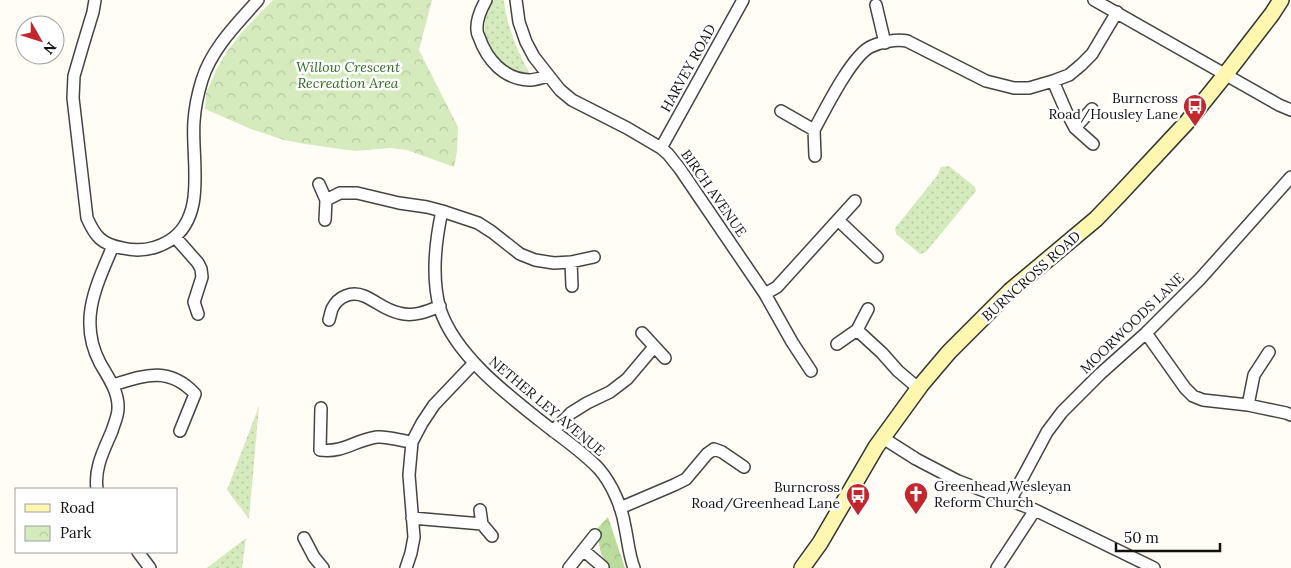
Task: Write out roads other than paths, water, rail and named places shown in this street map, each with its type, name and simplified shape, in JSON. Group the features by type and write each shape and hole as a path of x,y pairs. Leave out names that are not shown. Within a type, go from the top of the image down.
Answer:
{"main road":[{"name":"BURNCROSS ROAD","path":"802,568 820,543 883,438 918,388 948,352 1010,291 1096,218 1120,194 1188,121 1281,0"}],"street":[{"path":"94,0 94,12 74,76 73,98 86,218 92,231 101,240 113,246 132,250 146,250 160,246 175,237 183,228 189,216 196,178 194,121 202,80 208,64 218,47 258,0"},
{"path":"486,0 480,12 476,29 491,61 517,78 531,80 548,76"},
{"name":"BIRCH AVENUE","path":"516,0 519,22 526,42 534,57 560,90 572,100 627,128 660,148 668,154 680,169 765,294 792,342 811,370"},
{"path":"1094,0 1225,75 1291,110"},
{"name":"HARVEY ROAD","path":"660,148 740,1"},
{"path":"876,5 885,43"},
{"path":"816,156 814,130 843,79 857,59 869,48 897,40 907,41 986,81 1014,88 1028,88 1069,75 1081,65 1092,54 1116,12"},
{"path":"1052,81 1075,128 1093,144"},
{"path":"1075,128 1092,109"},
{"path":"781,112 814,130"},
{"name":"MOORWOODS LANE","path":"1010,501 1047,432 1062,412 1200,279 1291,177"},
{"path":"319,184 326,200 326,220"},
{"path":"326,200 340,193 357,193 442,211 478,223 520,254 535,260 554,263 571,262 594,257"},
{"path":"765,294 777,287 854,201"},
{"name":"NETHER LEY AVENUE","path":"442,211 437,234 435,280 444,319 452,334 474,363 502,389 599,470 611,486 620,508 634,568"},
{"path":"838,220 877,258"},
{"path":"175,237 201,269 202,277 194,302 198,314"},
{"path":"97,488 96,479 99,464 118,411 118,401 113,385 99,360 92,341 89,324 96,286 113,246"},
{"path":"571,262 572,286"},
{"path":"329,320 333,308 340,299 351,293 364,296 380,306 398,313 409,315 421,314 440,306"},
{"path":"837,344 857,330 868,309"},
{"path":"857,330 918,388"},
{"path":"642,333 665,358"},
{"path":"1146,333 1185,388 1193,396 1203,400 1248,405 1291,415"},
{"path":"553,430 571,413 610,392 627,379 654,347"},
{"path":"1248,405 1254,375 1269,352"},
{"path":"406,568 414,537 409,475 412,442 434,405 474,363"},
{"path":"113,385 147,376 163,375 178,379 195,394 180,431"},
{"path":"321,408 320,450 330,451 345,448 380,437 412,442"},
{"path":"883,438 933,469 958,481 1035,510 1154,568"},
{"path":"620,508 686,479 707,454 714,449 722,452 744,467"},
{"path":"480,510 482,524 492,536"},
{"path":"997,568 1035,510"},
{"path":"412,518 482,524"},
{"path":"569,568 595,535"},
{"path":"304,538 322,568"},
{"path":"583,550 603,567"},
{"path":"139,553 150,568"}],"place":[{"name":"Burncross Road/Housley Lane","path":"1195,127"},
{"name":"Greenhead Wesleyan Reform Church","path":"916,515"},
{"name":"Burncross Road/Greenhead Lane","path":"858,516"}],"park label":[{"name":"Willow Crescent Recreation Area","path":"348,76"}]}
